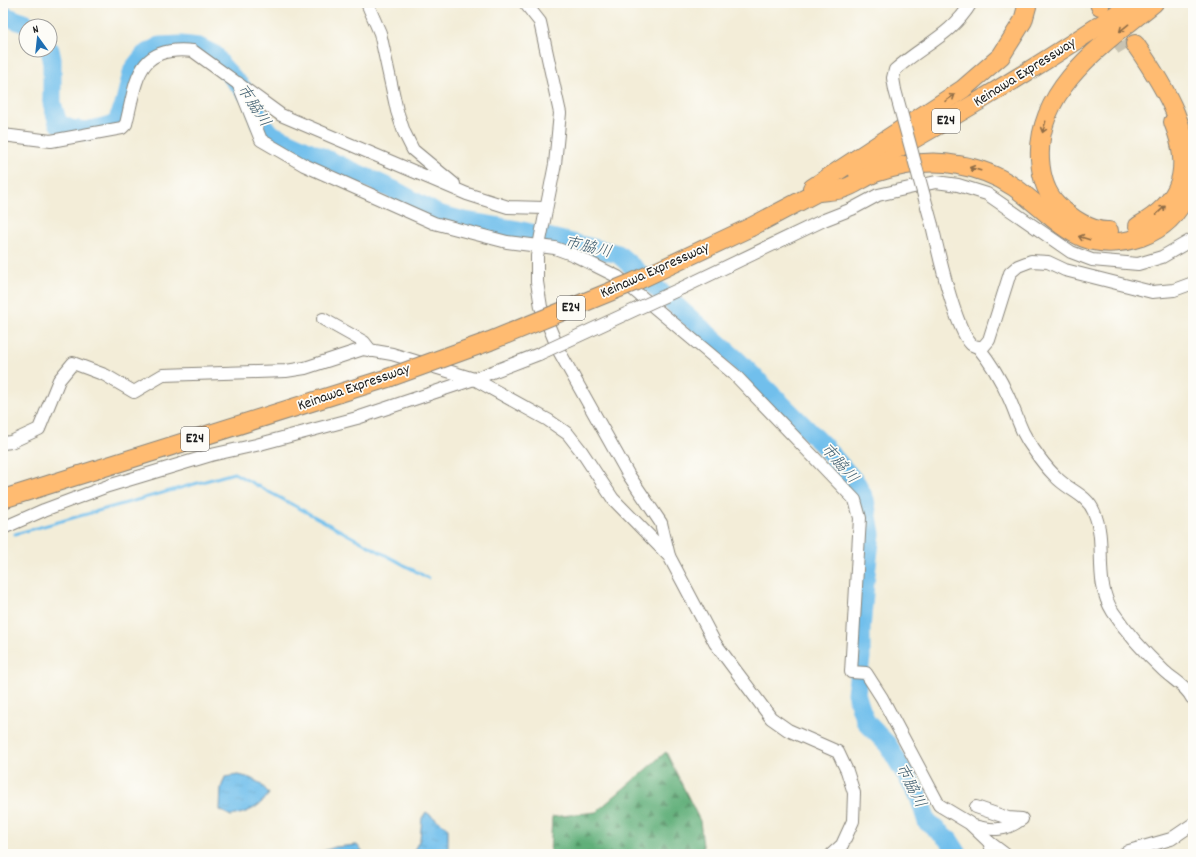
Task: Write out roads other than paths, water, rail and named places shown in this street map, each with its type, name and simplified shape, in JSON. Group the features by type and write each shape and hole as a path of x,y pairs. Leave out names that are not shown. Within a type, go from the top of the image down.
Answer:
{"highway":[{"path":"778,213 819,184 963,89 1001,56 1023,21 1028,3"},
{"name":"Keinawa Expressway","path":"3,499 388,378 490,340 634,282 751,227 928,132 1083,38 1133,3"},
{"path":"818,192 842,189 874,174 903,165 930,161 959,165 986,172 1014,186 1049,216 1075,235 1095,241 1118,242 1148,234 1172,219 1180,208 1190,184 1193,171 1193,144 1185,119 1177,106 1131,47 1147,77 1169,112 1179,137 1182,167 1178,190 1167,205 1153,218 1134,229 1107,232 1087,226 1069,216 1052,198 1044,183 1041,169 1040,144 1047,118 1068,79 1083,62 1154,3"}],"street":[{"path":"367,3 380,33 397,111 404,132 413,150 467,194"},
{"path":"524,3 540,22 560,113 555,164 545,208 537,256 537,282 541,307 550,332 628,474 661,523 669,556 715,643 771,718 788,730 838,752 847,771 854,793 853,822 842,845 832,854"},
{"path":"971,3 952,27 895,70 893,78 954,309 968,340 978,347 995,368 1009,398 1021,432 1054,476 1065,486 1080,494 1095,513 1102,549 1100,566 1101,575 1108,602 1113,612 1153,660 1188,690 1192,698 1193,697"},
{"path":"3,136 51,141 122,128 126,124 138,79 148,59 161,52 176,49 193,51 281,115 467,194 508,207 545,208"},
{"path":"238,83 261,140 304,165 434,223 507,242 554,248 574,255 618,277 734,374 856,500 860,518 851,672 866,673 882,698 939,805 949,813 959,816 973,826 989,842 1005,854"},
{"path":"3,528 44,510 108,486 211,455 256,445 345,421 474,378 539,354 824,220 852,209 878,195 936,182 958,185 987,194 1071,252 1092,260 1138,264 1162,257 1193,239"},
{"path":"1064,270 1071,252"},
{"path":"978,347 983,347 989,340 1010,273 1018,266 1031,261 1048,262 1064,270 1152,292 1174,290 1193,283"},
{"path":"323,319 364,342 372,350"},
{"path":"3,442 11,442 39,429 59,380 73,363 105,375 134,392 163,375 248,373 298,369 352,352 372,350 392,354 474,378 548,420 568,434 582,452 613,499 669,556"},
{"path":"973,826 992,830 1012,826 1022,818 1008,818 976,807"},
{"path":"1124,854 1170,838 1193,824"},
{"path":"989,842 992,850 996,854"}],"water":[{"path":"238,775 248,777 256,781 269,794 261,803 252,809 231,816 220,810 221,788 225,777"},
{"path":"426,812 448,828 448,848 445,854 412,854 420,839 422,818"},
{"path":"357,845 364,854 315,854 335,847"}],"waterway":[{"name":"市脇川","path":"3,15 18,21"},
{"name":"市脇川","path":"52,58 52,103 58,123 70,129 86,131 112,125 117,121 124,105 133,69 144,55 160,46 181,45 199,47 215,55 222,66 253,100 260,123 273,135 396,191 438,214 460,220 518,230 618,254 736,359 822,444 857,484 865,500 871,534 861,629 861,658 856,693 866,722 888,745 919,797 927,822 949,840 958,854"},
{"path":"15,534 234,473 428,578"}],"tunnel":[{"path":"1109,3 1124,28"},
{"path":"1108,19 1126,49"}]}
